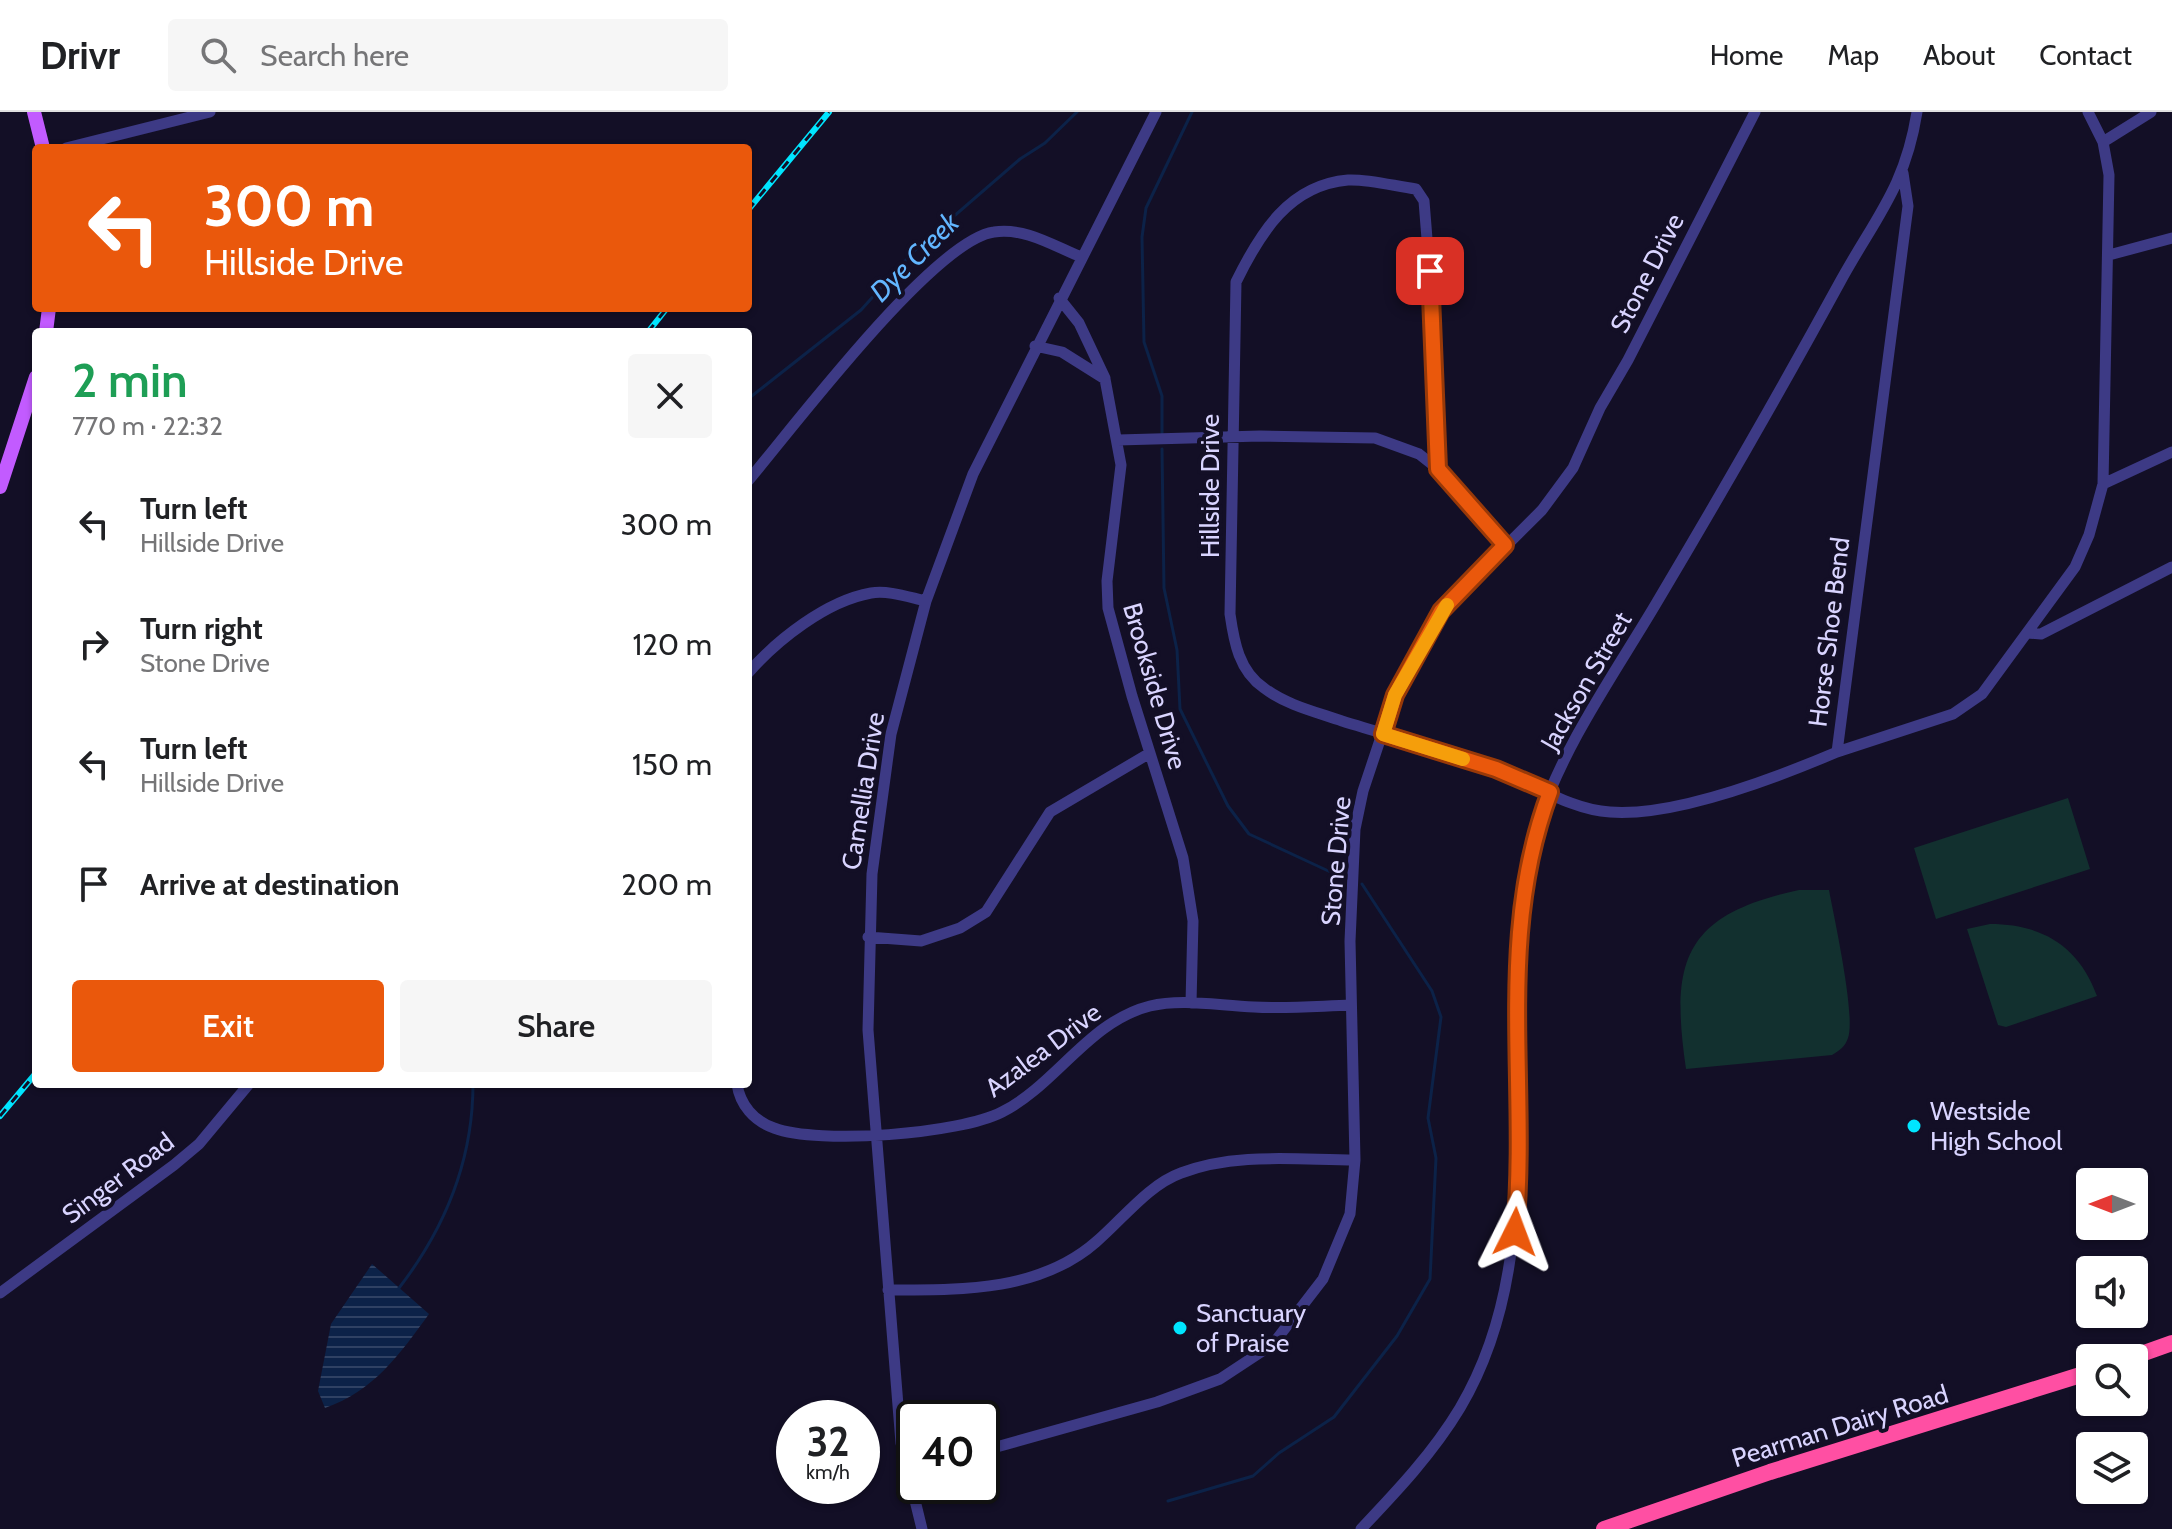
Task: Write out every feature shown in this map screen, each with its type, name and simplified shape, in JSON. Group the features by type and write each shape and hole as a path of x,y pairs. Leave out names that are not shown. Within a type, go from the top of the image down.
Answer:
{"highway":[{"path":"2148,1352 2172,1343"},
{"name":"Pearman Dairy Road","path":"1614,1527 1770,1472 2076,1376"}],"main road":[{"path":"34,112 42,144"},
{"path":"0,487 32,389"}],"street":[{"path":"82,144 210,112"},
{"name":"Camellia Drive","path":"896,1400 868,1030 868,937 873,861 891,734 926,601 973,474 1059,298 1156,112"},
{"name":"Stone Drive","path":"1000,1446 1197,1389 1240,1369 1273,1344 1323,1279 1350,1214 1355,1160 1351,1005 1355,829 1363,791 1395,695 1441,611 1542,510 1573,468 1600,408 1628,360 1755,112"},
{"name":"Jackson Street","path":"1361,1529 1438,1443 1461,1406 1480,1370 1507,1287 1517,1209 1519,917 1530,848 1550,792 1588,718 1761,430 1903,173 1917,112"},
{"name":"Horse Shoe Bend","path":"1903,173 1908,206 1837,752 1963,709 1982,694 2075,567 2089,535 2103,484 2109,175 2103,142 2088,112"},
{"path":"2103,142 2151,112"},
{"name":"Hillside Drive","path":"1438,469 1436,352 1424,201 1416,189 1403,187 1351,180 1320,185 1291,199 1248,257 1236,282 1230,614 1234,642 1245,670 1264,688 1301,707 1496,769 1580,806 1609,812 1632,812 1767,782 1837,752"},
{"path":"752,476 916,285 960,245 992,232 1016,231 1081,257"},
{"path":"2109,255 2172,238"},
{"name":"Brookside Drive","path":"1059,298 1079,323 1105,379 1118,440 1121,465 1107,581 1108,608 1183,858 1193,921 1191,1003"},
{"path":"1035,346 1062,352 1105,379"},
{"path":"1118,440 1375,438 1419,454 1438,469 1505,545"},
{"path":"2103,484 2172,452"},
{"path":"2027,633 2041,634 2172,567"},
{"path":"752,668 767,651 843,603 872,593 926,601"},
{"path":"868,937 921,941 960,928 986,912 1050,812 1150,753"},
{"name":"Azalea Drive","path":"737,1088 738,1095 751,1116 775,1129 819,1134 876,1134 954,1128 1005,1111 1087,1041 1148,1006 1191,1003 1257,1007 1351,1005"},
{"name":"Singer Road","path":"0,1293 174,1165 199,1144 246,1088"},
{"path":"888,1290 996,1287 1036,1276 1093,1245 1176,1174 1202,1165 1238,1160 1355,1160"},
{"name":"Camellia Drive","path":"917,1504 922,1529"}],"green space":[{"path":"2068,798 2090,869 1936,919 1914,848"},
{"path":"1799,890 1829,890 1849,1009 1850,1026 1845,1044 1832,1055 1686,1069 1681,999 1684,971 1693,948 1708,929 1731,913 1760,900"},
{"path":"1990,924 2026,928 2056,941 2080,964 2097,996 2006,1027 1998,1025 1967,929"}],"water":[{"path":"372,1264 429,1314 396,1357 372,1381 358,1392 325,1408 318,1391 331,1324"}],"waterway":[{"name":"Dye Creek","path":"752,396 861,310 916,249 1020,159 1045,143 1077,112"},
{"path":"1162,433 1162,396 1144,342 1142,237 1146,208 1192,112"},
{"path":"1162,449 1164,588 1177,650 1180,709 1228,806 1249,834 1337,875"},
{"path":"1168,1501 1253,1476 1279,1453 1334,1417 1397,1336 1430,1279 1436,1158 1428,1118 1441,1017 1432,991 1362,884"},
{"name":"Dye Creek","path":"399,1288 430,1241 454,1192 468,1140 473,1088"}],"railway":[{"path":"752,205 829,112"},
{"path":"651,328 664,312"},
{"path":"0,1116 32,1078"}],"slow traffic":[{"path":"1447,605 1395,695 1383,734 1463,759"}],"place":[{"name":"Westside High School","path":"1914,1126"},
{"name":"Sanctuary of Praise","path":"1180,1328"}],"route":[{"path":"1430,271 1436,352 1438,469 1483,516 1505,545 1441,611 1395,695 1383,734 1496,769 1550,792 1530,848 1519,917 1515,1232"}]}
